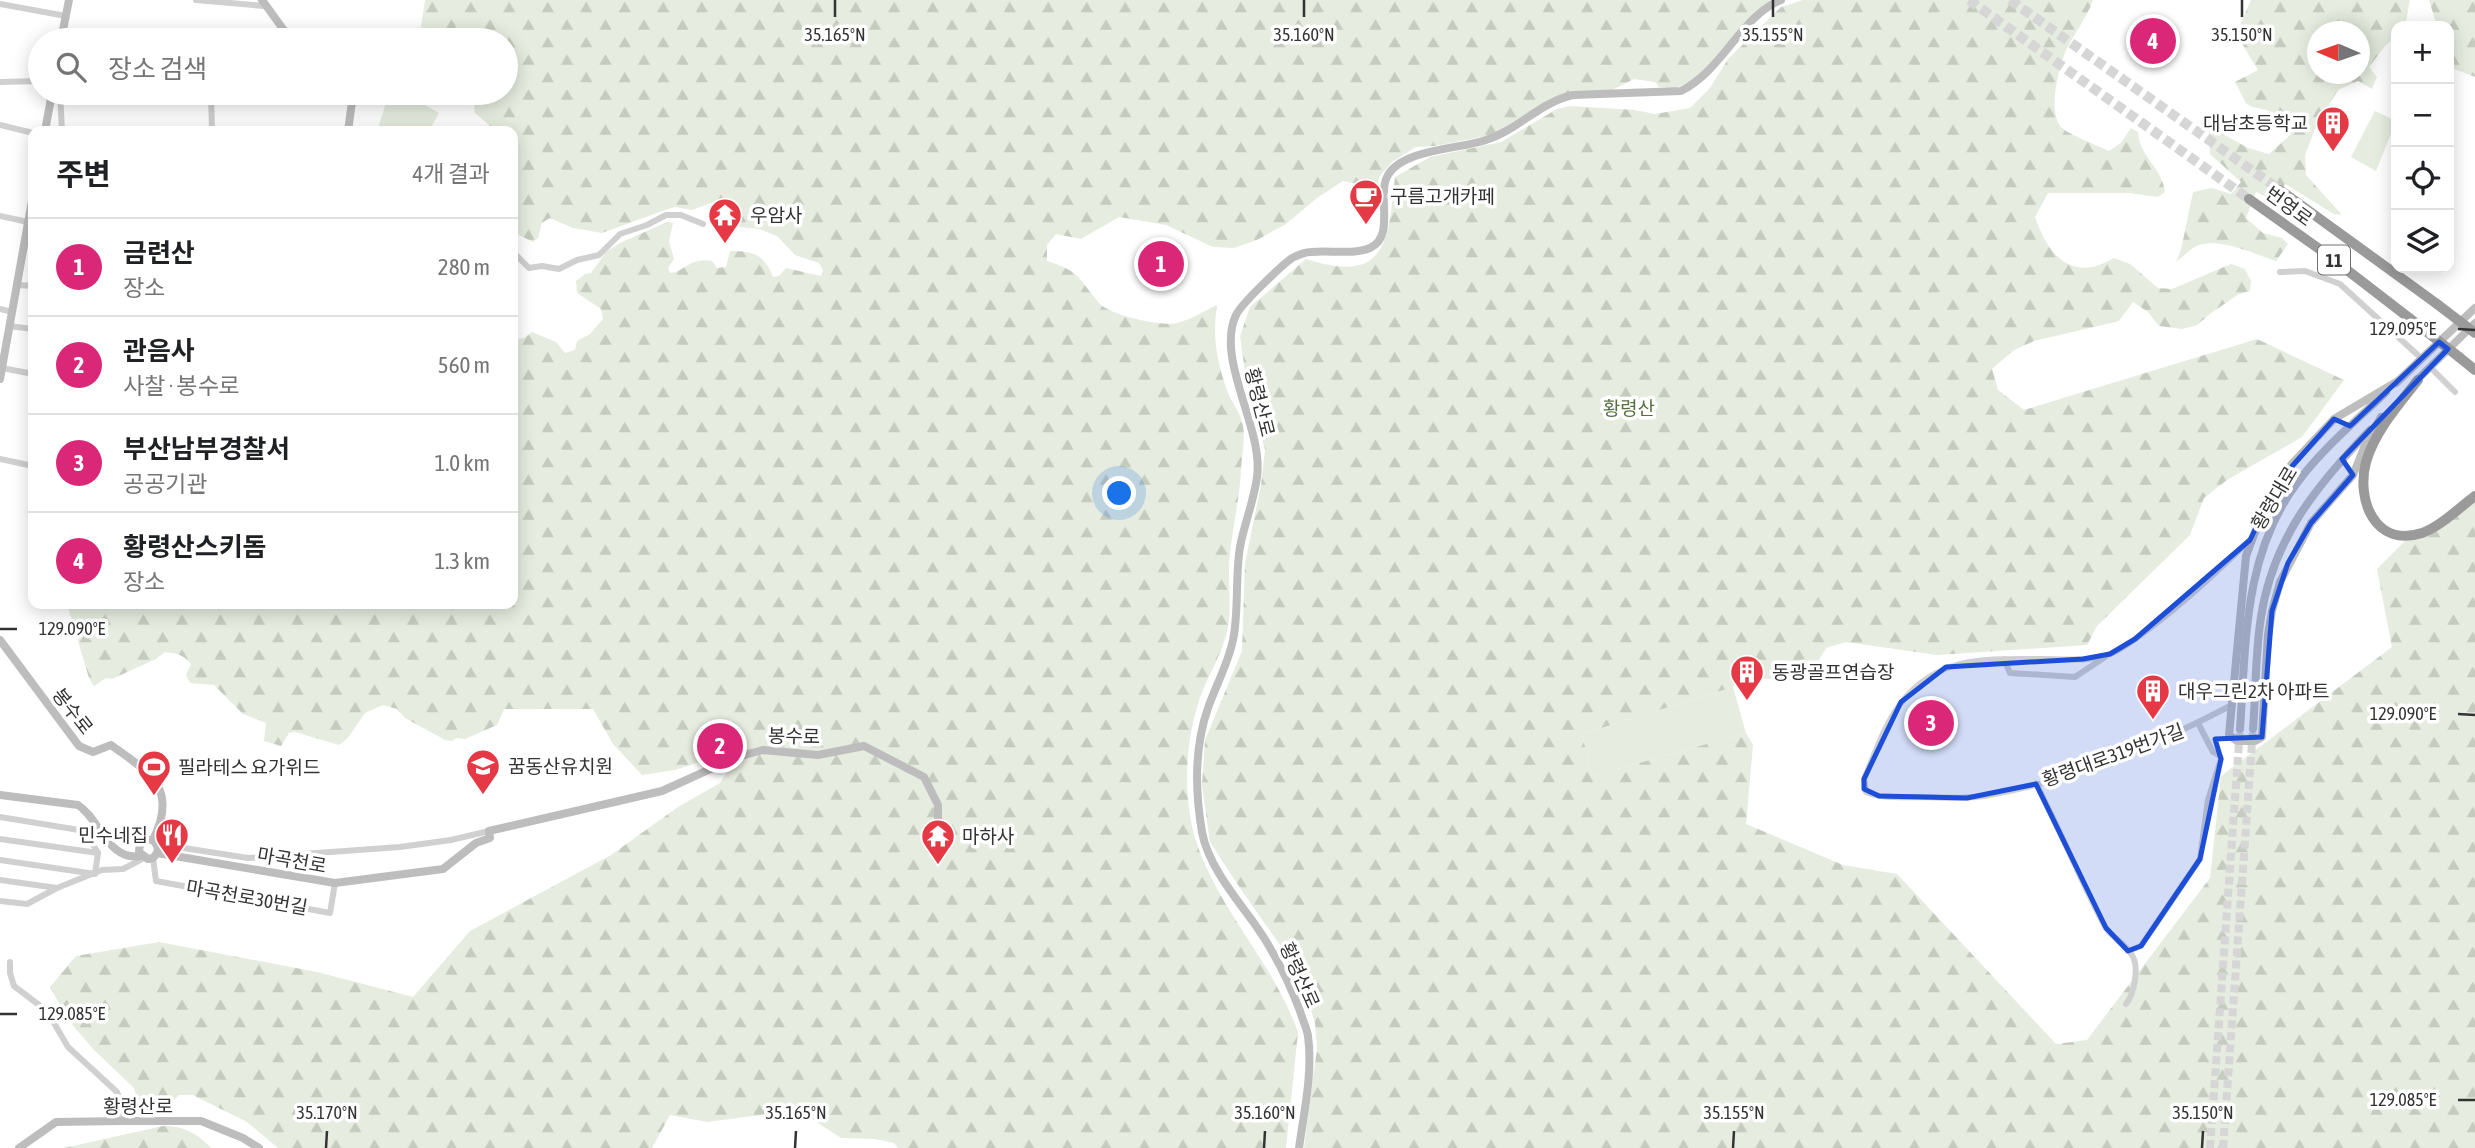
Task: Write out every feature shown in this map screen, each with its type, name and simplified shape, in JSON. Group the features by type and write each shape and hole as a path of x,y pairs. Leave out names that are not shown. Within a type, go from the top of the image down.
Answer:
{"highway":[{"name":"번영로","path":"2280,190 2475,333"},
{"name":"번영로","path":"2249,199 2325,253 2474,369"},
{"path":"2418,380 2394,411 2365,463 2363,497 2370,516 2389,531 2414,535 2435,526 2475,496"}],"street":[{"path":"64,28 69,0"},
{"path":"196,0 263,3"},
{"path":"256,0 263,3 282,28"},
{"name":"황령산로","path":"1299,1148 1308,1086 1308,1035 1288,979 1271,946 1239,902 1205,844 1196,769 1200,733 1228,662 1235,636 1240,545 1257,476 1257,454 1232,348 1237,314 1293,258 1307,252 1359,250 1371,247 1380,240 1384,188 1388,175 1396,166 1417,156 1486,140 1513,128 1545,104 1560,98 1573,95 1681,90 1695,84 1771,4 1781,0"},
{"path":"0,4 11,3 66,16"},
{"path":"0,82 28,81"},
{"path":"46,126 50,105"},
{"path":"61,105 62,126"},
{"path":"211,105 212,126"},
{"path":"349,126 352,105"},
{"path":"0,125 28,132"},
{"path":"518,257 529,268 542,266 559,269 577,260 599,255 620,234 666,215 681,215 703,224"},
{"path":"0,216 28,222 0,379"},
{"path":"2280,272 2305,271 2340,284 2421,358"},
{"path":"17,285 28,286"},
{"name":"황령대로","path":"2241,729 2249,604 2255,571 2262,549 2286,500 2297,483 2342,434 2475,308"},
{"path":"0,309 12,312"},
{"name":"황령대로","path":"2253,729 2261,615 2273,572 2294,523 2312,494 2338,464 2475,323"},
{"path":"9,326 28,328"},
{"path":"2430,367 2455,392"},
{"path":"2,368 28,373"},
{"path":"2381,417 2353,475 2311,523 2280,582 2268,635 2262,737 2245,742 2232,739 2229,735 2242,577 2250,540 2267,500 2310,443 2334,419 2398,381"},
{"path":"2334,419 2344,421 2342,434"},
{"path":"0,459 28,465"},
{"path":"2338,464 2347,463 2352,467 2353,475"},
{"name":"황령대로319번가길","path":"2231,706 2150,746 2068,775 1985,796 1879,796 1866,792 1863,785 1895,711 1908,695 1946,667 2004,659 2083,659 2110,654 2184,603 2250,540"},
{"name":"봉수로","path":"0,639 79,746 93,752 111,745 150,774 159,786 162,800 161,818 149,851"},
{"path":"2004,659 2010,673 2075,677 2110,654"},
{"path":"2128,951 2141,946 2200,859 2208,800 2221,759 2213,752 2198,723"},
{"name":"봉수로","path":"489,831 662,791 737,757 763,750 818,755 864,746 924,777 939,805 938,826"},
{"path":"2036,784 2106,928 2128,951 2135,964 2131,997 2126,1004"},
{"name":"마곡천로","path":"0,795 78,805 86,811 111,844 127,855 149,851 335,883 443,869 476,844 490,838 489,831"},
{"path":"0,817 85,831 99,853 95,874"},
{"path":"85,831 94,823"},
{"path":"0,901 27,904 57,888 110,868 128,867 149,851 171,846 248,858 400,846 451,840 489,831"},
{"path":"0,839 99,853"},
{"name":"마곡천로30번길","path":"149,851 156,880 330,913 335,883"},
{"path":"0,860 95,874"},
{"path":"0,880 57,888"},
{"path":"9,962 15,986 47,1011 68,1047 117,1092 123,1107 122,1121"},
{"name":"황령산로","path":"19,1148 55,1122 122,1121 201,1121 243,1138 259,1148"}],"highlighted area":[{"path":"2439,342 2448,349 2342,459 2353,475 2311,523 2288,563 2272,611 2262,737 2215,739 2221,759 2200,859 2141,946 2128,951 2106,928 2036,784 1967,798 1879,796 1864,789 1864,779 1901,702 1946,667 2083,659 2110,654 2135,639 2250,540 2279,481 2334,419 2350,426"}],"green space":[{"path":"425,0 1774,0 1694,81 1675,88 1659,87 1655,82 1634,79 1610,91 1563,94 1550,99 1502,130 1486,136 1416,147 1392,162 1379,177 1378,189 1343,181 1286,224 1257,240 1234,248 1213,247 1166,225 1119,217 1081,239 1056,234 1047,245 1047,261 1073,273 1100,304 1125,316 1170,324 1187,320 1217,305 1215,339 1218,360 1244,432 1229,562 1228,627 1196,712 1189,749 1187,787 1196,841 1206,866 1275,983 1298,1032 1286,1148 898,1148 894,1143 875,1139 841,1138 809,1117 783,1112 707,1122 670,1115 652,1148 278,1148 247,1122 193,1095 179,1095 162,1112 141,1116 134,1088 94,1050 69,1021 50,987 76,956 159,942 317,972 413,997 470,931 611,855 678,807 720,783 740,749 675,770 642,775 613,744 593,709 504,709 497,725 465,739 456,738 452,741 445,740 405,718 397,709 383,705 365,713 347,739 339,745 295,732 289,733 281,746 264,741 266,723 243,714 214,685 190,683 186,675 191,664 180,655 165,652 156,659 112,679 106,678 94,686 89,678 68,609 518,609 518,339 532,332 556,342 565,353 575,350 577,341 590,334 603,319 601,309 577,293 576,281 591,273 606,252 667,222 673,223 669,241 674,259 668,268 670,273 697,261 712,261 717,268 726,267 730,251 757,255 766,263 773,277 779,276 786,268 821,276 823,270 819,263 795,255 777,236 759,229 740,227 711,203 692,210 675,207 602,233 573,228 550,218 542,223 538,238 533,242 518,234 518,126 490,126 475,113 474,105 518,105 518,28 421,28"},
{"name":"황령산","path":"1803,0 2093,0 2062,60 2055,101 2057,120 2061,127 2070,133 2109,151 2121,143 2131,128 2138,132 2143,149 2160,176 2165,192 2158,197 2129,193 2048,193 2035,217 2043,237 2055,254 2071,265 2093,267 2114,258 2130,264 2158,288 2172,289 2231,264 2245,269 2251,281 2250,291 2239,294 2197,325 2182,329 2159,326 2148,312 2133,302 2119,321 2034,341 2014,350 1992,369 1998,390 2024,410 2257,339 2344,380 2302,437 2227,480 2204,498 2190,535 2097,626 2087,645 1937,655 1846,642 1826,648 1807,680 1745,678 1733,687 1582,734 1592,776 1746,733 1753,745 1746,824 1843,865 1897,874 2056,1044 2087,1040 2210,878 2221,776 2392,647 2377,569 2407,539 2475,500 2475,1148 1304,1148 1317,1048 1315,1023 1299,972 1210,842 1202,785 1205,740 1242,651 1245,563 1261,485 1265,450 1245,372 1240,336 1250,307 1306,259 1333,266 1353,266 1368,262 1378,252 1385,238 1390,221 1395,177 1430,157 1501,142 1557,109 1570,106 1635,110 1655,114 1690,108 1710,88 1728,59 1781,7"},
{"path":"2251,0 2410,0 2406,21 2391,21 2391,41 2370,66 2370,21 2307,21 2307,84 2351,84 2338,90 2315,129 2305,155 2306,175 2342,215 2334,214 2285,184 2275,201 2256,192 2246,218 2263,233 2282,238 2288,244 2276,261 2238,248 2208,243 2196,246 2176,262 2193,192 2212,188 2231,194 2241,182 2210,154 2209,130 2214,129 2248,148 2269,154 2289,136 2280,120 2267,110 2246,103 2235,82 2258,70 2238,37"},
{"path":"2429,0 2475,0 2475,77 2454,69 2454,21 2435,21"},
{"path":"2370,68 2377,77 2372,89 2363,84 2370,84"},
{"path":"385,105 425,105 439,113 432,126 379,126"},
{"path":"2375,111 2391,119 2391,134 2376,171 2351,157"},
{"path":"1733,687 1746,733 1592,776 1582,734"},
{"path":"163,1126 190,1131 211,1148 64,1148"}],"tunnel":[{"path":"1969,0 2249,199"},
{"path":"2010,0 2280,190"},
{"path":"2210,1148 2240,729"},
{"path":"2223,1148 2253,729"}],"place":[{"name":"황령산스키돔","path":"2153,41"},
{"name":"대남초등학교","path":"2333,153"},
{"name":"구름고개카페","path":"1366,226"},
{"name":"우암사","path":"725,245"},
{"name":"금련산","path":"1161,264"},
{"name":"동광골프연습장","path":"1747,702"},
{"name":"대우그린2차 아파트","path":"2153,721"},
{"name":"부산남부경찰서","path":"1931,723"},
{"name":"관음사","path":"720,746"},
{"name":"꿈동산유치원","path":"483,796"},
{"name":"필라테스 요가위드","path":"154,797"},
{"name":"민수네집","path":"172,865"},
{"name":"마하사","path":"938,866"}]}
